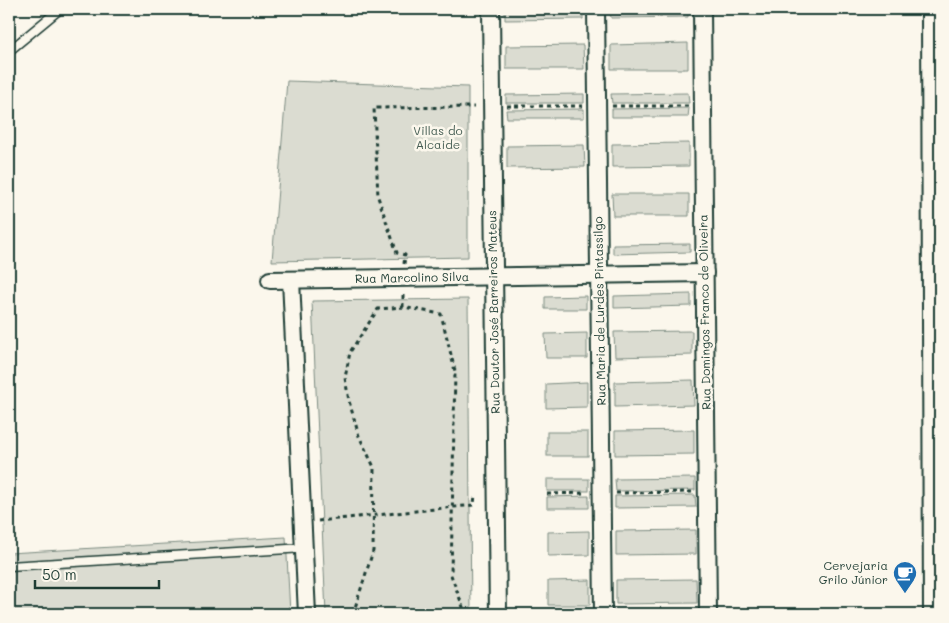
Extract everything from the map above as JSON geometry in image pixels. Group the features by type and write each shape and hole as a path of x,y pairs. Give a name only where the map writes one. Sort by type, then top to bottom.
{"street":[{"name":"Rua Doutor José Barreiros Mateus","path":"491,9 498,614"},
{"name":"Rua Maria de Lurdes Pintassilgo","path":"596,9 603,614"},
{"name":"Rua Domingos Franco de Oliveira","path":"702,9 708,614"},
{"path":"930,9 936,275 932,614"},
{"name":"Rua Marcolino Silva","path":"270,280 705,273"},
{"path":"291,280 307,614"}],"lane":[{"path":"9,51 60,9"},
{"path":"9,566 304,548"}],"path":[{"path":"506,106 584,106"},
{"path":"612,106 688,106"},
{"path":"405,255 397,253 378,197 374,108 474,107"},
{"path":"352,614 373,551 374,468 359,436 349,401 345,378 350,352 378,309 403,307 441,314 455,370 451,575 463,607 462,614"},
{"path":"616,493 695,492"},
{"path":"547,494 589,493"},
{"path":"303,520 326,521 474,505 475,494"}],"green space":[{"path":"505,9 583,9 583,19 505,20"},
{"path":"610,9 688,9 688,17 611,18"},
{"path":"688,43 688,69 611,69 611,45"},
{"path":"583,45 584,69 506,69 506,46"},
{"name":"Villas do Alcaide","path":"287,81 468,87 468,257 272,261"},
{"path":"688,93 689,103 612,103 611,94"},
{"path":"584,94 584,103 506,103 506,95"},
{"path":"689,108 688,117 612,117 612,109"},
{"path":"584,109 584,118 507,118 506,110"},
{"path":"689,143 689,166 612,167 612,144"},
{"path":"584,145 585,167 507,168 507,146"},
{"path":"612,194 689,194 689,216 613,216"},
{"path":"690,244 690,252 613,254 613,245"},
{"path":"691,294 691,306 614,308 614,296"},
{"path":"586,296 586,309 545,309 545,297"},
{"path":"468,299 471,614 326,614 312,301"},
{"path":"692,331 692,355 615,357 614,332"},
{"path":"587,333 587,358 546,358 545,334"},
{"path":"693,380 694,405 615,407 615,382"},
{"path":"587,382 587,407 546,408 546,384"},
{"path":"694,430 694,454 615,455 615,431"},
{"path":"547,432 588,432 588,456 547,456"},
{"path":"695,478 695,490 616,491 615,479"},
{"path":"547,479 589,479 589,491 547,491"},
{"path":"695,495 696,507 615,508 615,496"},
{"path":"589,496 589,508 547,508 547,497"},
{"path":"696,530 696,554 616,555 616,531"},
{"path":"589,531 589,555 548,556 548,532"},
{"path":"286,537 290,614 9,614 9,553"},
{"path":"696,579 697,603 616,604 616,580"},
{"path":"590,580 590,605 548,605 548,581"}],"place":[{"name":"Cervejaria Grilo Júnior","path":"905,594"}]}
